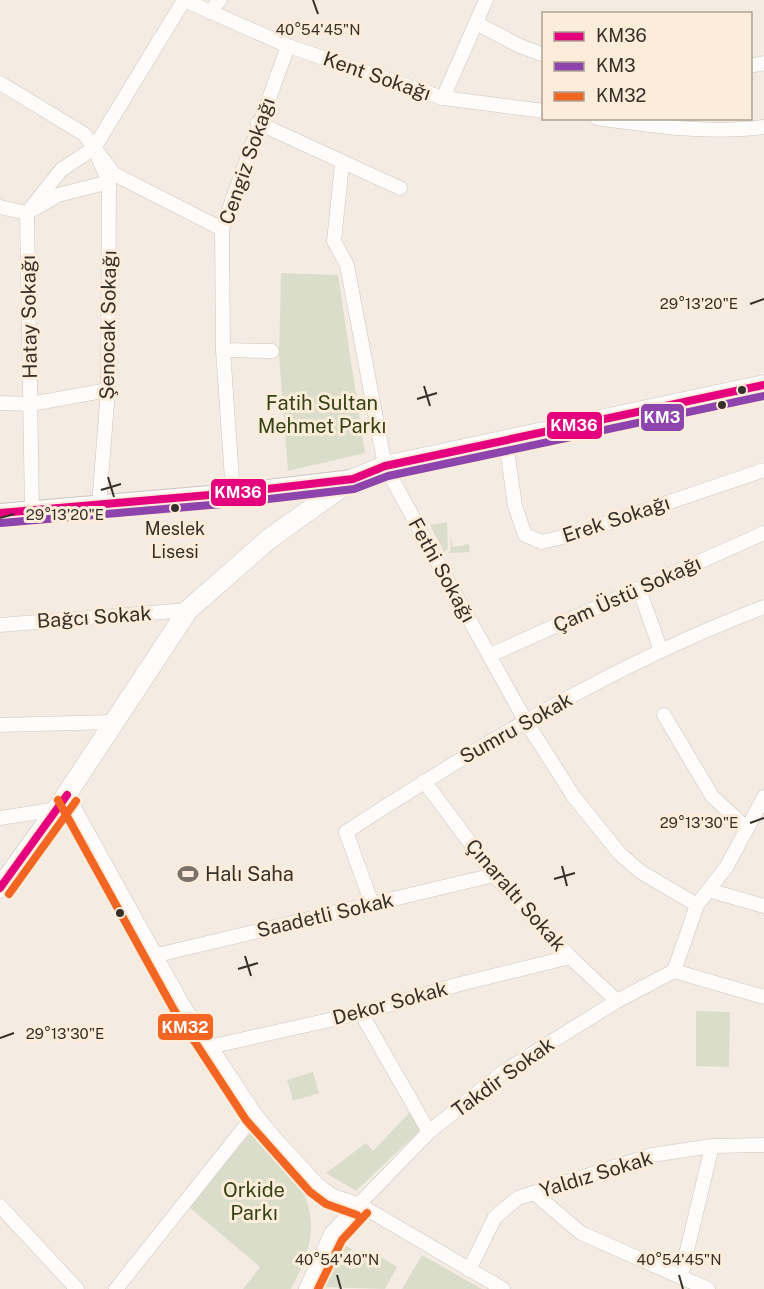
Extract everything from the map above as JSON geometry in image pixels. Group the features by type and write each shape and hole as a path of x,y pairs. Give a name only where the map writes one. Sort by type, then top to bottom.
{"main road":[{"path":"0,888 62,802 188,610 269,538 353,479 385,466 506,442 764,385"}],"street":[{"name":"Kent Sokağı","path":"184,0 288,46 443,98 542,111"},
{"path":"27,213 61,170 94,148 184,0"},
{"path":"209,12 220,0"},
{"path":"443,98 486,0"},
{"path":"476,23 542,55"},
{"name":"Cengiz Sokağı","path":"233,493 223,350 222,229 258,123 288,46"},
{"path":"0,83 84,134 114,174 222,229"},
{"path":"611,120 666,128 729,131 764,127"},
{"path":"258,123 342,164 400,188"},
{"name":"Şenocak Sokağı","path":"94,148 109,182 108,390 99,505"},
{"name":"Fethi Sokağı","path":"342,164 334,241 347,265 385,466 525,720 574,797 620,854 641,872 697,905"},
{"path":"0,207 27,213 58,195 109,182"},
{"name":"Hatay Sokağı","path":"27,213 32,510"},
{"path":"223,350 272,351"},
{"path":"0,403 31,404 108,390"},
{"name":"Erek Sokağı","path":"506,442 515,506 525,536 542,542 576,534 764,470"},
{"path":"0,513 233,493 353,479"},
{"name":"Çam Üstü Sokağı","path":"490,655 764,532"},
{"path":"639,589 661,651"},
{"name":"Sumru Sokak","path":"372,904 346,832 424,781 525,720 711,627 764,607"},
{"name":"Bağcı Sokak","path":"0,625 188,610"},
{"path":"664,715 712,796 747,830"},
{"path":"0,725 113,722"},
{"name":"Çınaraltı Sokak","path":"424,781 494,875 570,957 617,1001"},
{"path":"763,801 727,866 697,905 674,971 764,997"},
{"path":"0,818 62,802 157,955 209,1047 255,1114 317,1184 331,1195 360,1205 503,1289"},
{"name":"Saadetli Sokak","path":"157,955 494,875"},
{"path":"708,890 764,906"},
{"name":"Dekor Sokak","path":"209,1047 361,1013 460,984 570,957"},
{"name":"Takdir Sokak","path":"306,1289 332,1232 344,1217 360,1205 429,1132 503,1072 617,1001 674,971"},
{"path":"361,1013 429,1132"},
{"path":"116,1289 255,1114"},
{"name":"Yaldız Sokak","path":"469,1270 495,1217 518,1198 652,1155 712,1146 764,1145"},
{"path":"681,1276 712,1146"},
{"path":"534,1193 581,1233 708,1289"},
{"path":"0,1206 77,1289"}],"green space":[{"name":"Fatih Sultan Mehmet Parkı","path":"281,273 338,275 365,453 288,471 279,355"},
{"path":"447,522 448,549 444,552 430,525"},
{"path":"450,534 453,547 469,544 470,552 448,553 451,550"},
{"path":"696,1011 730,1012 729,1067 696,1066"},
{"path":"313,1072 319,1093 293,1101 287,1080"},
{"path":"410,1112 420,1130 356,1191 326,1173 366,1143 373,1151"},
{"name":"Orkide Parkı","path":"255,1127 287,1167 307,1202 311,1221 310,1241 291,1289 243,1289 260,1267 189,1207"},
{"path":"344,1245 352,1249 343,1264 351,1269 359,1266 369,1250 397,1267 385,1289 321,1287"},
{"path":"422,1255 482,1289 402,1289"}],"transit line":[{"name":"KM36","path":"0,513 233,493 353,479 385,466 764,385"},
{"name":"KM3","path":"1,523 234,503 354,489 388,476 764,396"},
{"name":"KM36","path":"0,888 67,795"},
{"name":"KM32","path":"58,800 174,1010 246,1120 310,1192 326,1204 357,1215"},
{"name":"KM32","path":"9,894 76,801"},
{"name":"KM32","path":"318,1289 342,1240 367,1213"}],"place":[{"name":"Meslek Lisesi","path":"175,508"},
{"name":"Halı Saha","path":"188,874"}]}
